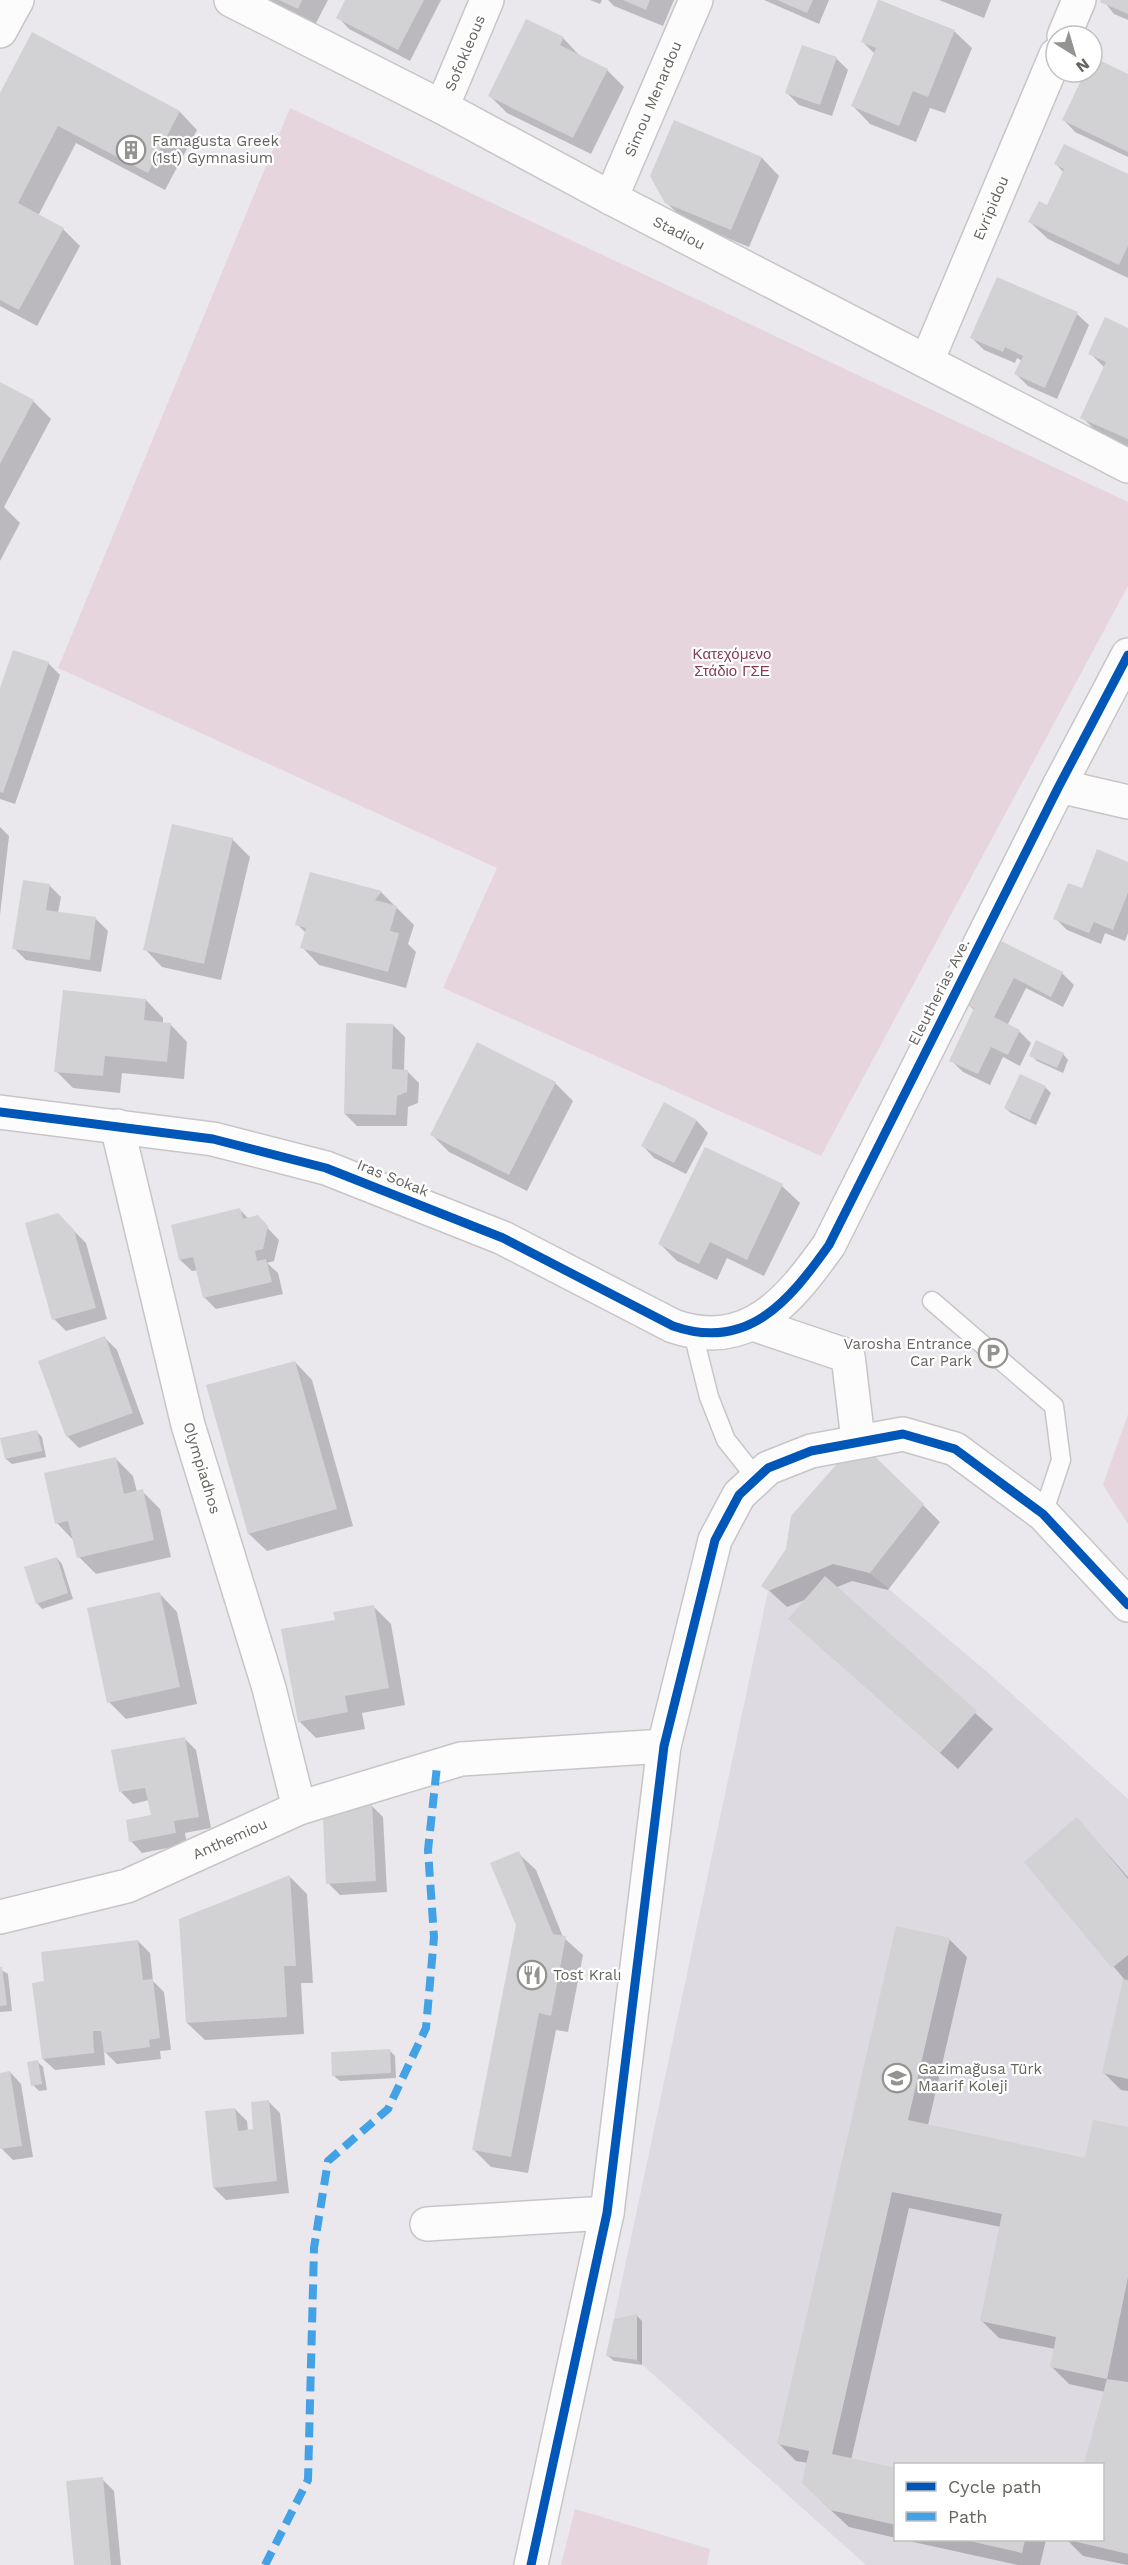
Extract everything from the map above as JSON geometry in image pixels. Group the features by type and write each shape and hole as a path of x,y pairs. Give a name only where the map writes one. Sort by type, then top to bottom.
{"street":[{"path":"0,31 17,0"},
{"name":"Stadiou","path":"231,0 442,107 611,198 1128,466"},
{"name":"Sofokleous","path":"442,107 487,0"},
{"name":"Simou Menardou","path":"611,198 696,0"},
{"path":"1069,24 1079,0"},
{"name":"Evripidou","path":"927,361 1044,83"},
{"name":"Eleutherias Ave.","path":"753,1324 780,1306 802,1283 829,1245 1059,786 1128,655"},
{"path":"1059,786 1128,802"},
{"name":"Iras Sokak","path":"0,1112 213,1139 326,1168 502,1238 673,1326 693,1332 726,1332 753,1324"},
{"name":"Olympiadhos","path":"117,1126 188,1425 269,1688 299,1808"},
{"path":"753,1324 848,1356 858,1440"},
{"path":"531,2565 607,2213 664,1746 715,1540 739,1495 768,1468 811,1451 858,1440 903,1434 955,1449 1043,1514 1128,1605"},
{"name":"Anthemiou","path":"0,1917 126,1886 299,1808 461,1759 664,1746"},
{"path":"427,2224 607,2213"}],"lane":[{"path":"932,1301 1054,1406 1061,1460 1043,1514"},
{"path":"693,1332 709,1397 726,1440 757,1479"}],"shaded area":[{"name":"Gazimağusa Türk Maarif Koleji","path":"833,1564 870,1573 993,1677 1128,1799 1128,2565 866,2565 637,2360 606,2356 768,1591"}],"green space":[{"name":"Κατεχόμενο Στάδιο ΓΣΕ","path":"290,108 1128,502 1128,586 821,1156 443,988 497,868 58,668"},
{"path":"1128,1414 1128,1524 1103,1485"},
{"path":"575,2509 710,2549 707,2565 561,2565"}],"building":[{"path":"279,0 302,0 298,9"},
{"path":"345,0 424,0 398,50 336,18"},
{"path":"623,0 650,0 646,10"},
{"path":"777,0 813,0 807,13"},
{"path":"878,0 955,30 928,97 913,91 899,126 851,106 876,48 861,42"},
{"path":"1101,0 1128,0 1128,14 1100,2"},
{"path":"526,19 564,37 560,45 608,69 573,138 488,96"},
{"name":"Famagusta Greek (1st) Gymnasium","path":"32,32 180,111 148,173 58,126 18,203 64,228 19,310 0,300 0,93"},
{"path":"802,45 837,57 820,105 785,93"},
{"path":"1104,62 1128,74 1128,152 1062,120 1079,84 1104,84"},
{"path":"674,120 762,157 731,230 665,203 650,176"},
{"path":"1064,144 1128,174 1128,246 1119,265 1028,222 1039,201 1047,205 1064,169 1054,164"},
{"path":"997,277 1078,312 1045,388 1014,374 1023,356 1005,347 1003,352 970,338"},
{"path":"1105,317 1128,328 1128,439 1080,418 1106,362 1088,354"},
{"path":"0,382 34,400 0,464"},
{"path":"13,650 49,662 3,793 0,792 0,688"},
{"path":"172,824 233,838 204,964 143,950"},
{"path":"1097,849 1128,862 1128,893 1113,930 1094,922 1089,933 1053,919 1068,883 1082,888"},
{"path":"310,872 382,891 375,900 397,906 390,931 399,933 388,972 300,948 306,928 295,925"},
{"path":"23,880 50,884 46,910 96,917 90,960 12,949"},
{"path":"997,939 1063,972 1051,997 1014,978 994,1017 1020,1030 1008,1055 991,1047 978,1074 949,1061 974,1008 965,1003"},
{"path":"63,990 146,999 144,1020 171,1023 167,1062 105,1056 103,1076 54,1072"},
{"path":"346,1023 393,1024 392,1069 408,1070 407,1092 397,1096 396,1115 344,1114"},
{"path":"1036,1040 1064,1053 1057,1068 1029,1056"},
{"path":"477,1042 556,1082 509,1175 430,1135"},
{"path":"1020,1074 1046,1086 1030,1120 1004,1108"},
{"path":"664,1102 697,1120 674,1163 641,1146"},
{"path":"705,1147 783,1184 747,1260 710,1242 699,1264 658,1244"},
{"path":"240,1208 243,1219 258,1215 268,1226 263,1249 255,1251 257,1261 266,1259 272,1282 203,1298 193,1257 179,1260 171,1225"},
{"path":"58,1213 74,1230 96,1308 52,1320 25,1223"},
{"path":"105,1336 133,1413 66,1437 38,1361"},
{"path":"295,1361 337,1509 248,1534 206,1385"},
{"path":"37,1430 42,1451 5,1459 0,1438"},
{"path":"858,1440 924,1504 870,1573 833,1564 768,1591 761,1586 786,1549 791,1516"},
{"path":"116,1457 124,1494 143,1489 154,1540 77,1558 68,1521 55,1524 44,1473"},
{"path":"57,1557 68,1593 36,1604 24,1567"},
{"path":"825,1576 977,1711 940,1753 788,1619"},
{"path":"160,1592 180,1687 107,1703 87,1608"},
{"path":"374,1605 389,1688 345,1696 348,1712 298,1722 281,1629 335,1620 333,1612"},
{"path":"185,1737 199,1817 174,1821 176,1833 129,1842 126,1820 151,1815 145,1788 119,1792 111,1750"},
{"path":"372,1803 376,1881 326,1884 323,1819"},
{"path":"1077,1817 1128,1879 1128,1955 1112,1968 1024,1862"},
{"name":"Tost Kralı","path":"519,1851 553,1934 566,1936 551,2016 539,2013 511,2157 472,2150 516,1925 490,1863"},
{"path":"290,1875 296,1966 284,1966 287,2017 186,2023 179,1919"},
{"path":"896,1926 950,1938 908,2120 1085,2158 1093,2120 1128,2127 1128,2277 1107,2379 1050,2367 1056,2337 980,2321 1002,2214 892,2192 832,2454 894,2468 894,2525 830,2510 802,2483 809,2451 777,2444"},
{"path":"138,1940 143,1980 153,1979 160,2038 149,2040 150,2047 104,2053 101,2031 93,2031 94,2053 42,2059 32,1983 44,1981 41,1952"},
{"path":"0,1967 2,1967 7,2005 0,2006"},
{"path":"1123,1979 1128,1980 1128,2079 1102,2073"},
{"path":"390,2049 391,2073 332,2076 331,2052"},
{"path":"38,2060 42,2084 31,2086 27,2062"},
{"path":"10,2071 22,2146 0,2149 0,2073"},
{"path":"269,2100 277,2181 213,2188 205,2111 235,2108 238,2131 253,2129 251,2102"},
{"path":"637,2314 637,2360 606,2356 614,2319"},
{"path":"1107,2379 1128,2382 1128,2554 1073,2541 1104,2541 1104,2463 1084,2463"},
{"path":"103,2477 111,2565 74,2565 66,2481"},
{"path":"969,2541 1025,2541 1022,2553"}],"marked path":[{"path":"265,2565 308,2480 314,2248 328,2161 388,2109 426,2028 434,1937 428,1850 437,1766"}],"cycle path":[{"path":"0,1112 213,1139 326,1168 503,1238 673,1326 700,1332 723,1332 745,1327 782,1302 829,1245 1059,786 1128,655"},
{"path":"531,2565 607,2213 664,1746 715,1540 739,1495 768,1468 811,1451 903,1434 955,1449 1043,1514 1128,1605"}],"place":[{"name":"Famagusta Greek (1st) Gymnasium","path":"131,150"},
{"name":"Varosha Entrance Car Park","path":"993,1353"},
{"name":"Tost Kralı","path":"532,1975"},
{"name":"Gazimağusa Türk Maarif Koleji","path":"897,2078"}]}
